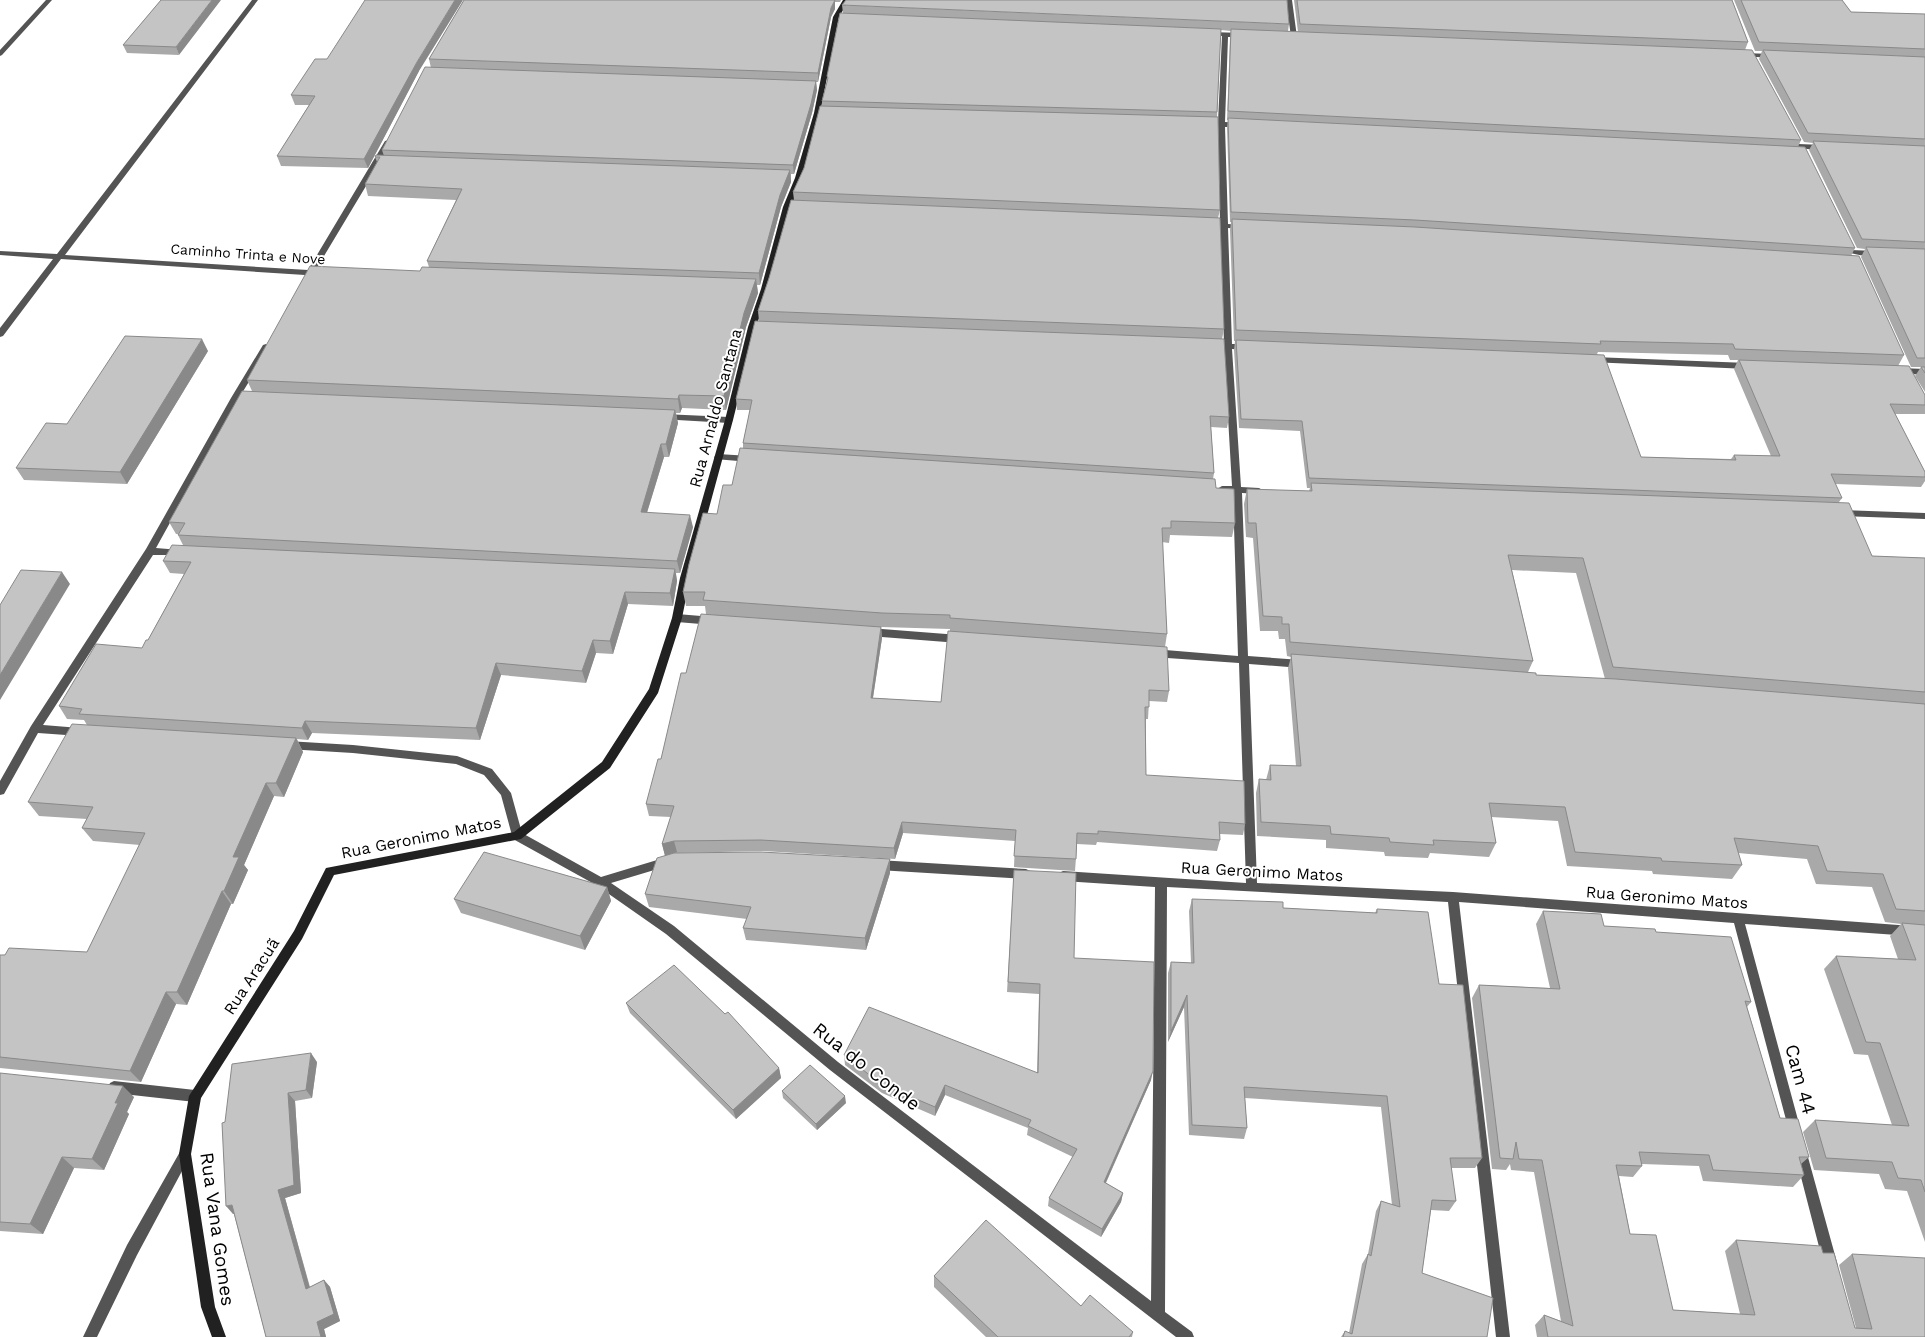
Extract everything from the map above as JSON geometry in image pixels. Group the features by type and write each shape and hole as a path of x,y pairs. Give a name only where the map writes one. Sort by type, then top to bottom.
{"street":[{"path":"0,54 49,0"},
{"path":"0,334 255,0"},
{"path":"1289,0 1294,38"},
{"path":"834,5 845,3"},
{"name":"Rua Arnaldo Santana","path":"564,798 606,765 654,690 677,618 680,578 729,420 752,327 765,289 787,206 800,178 824,86 836,17 845,3"},
{"path":"836,17 846,17"},
{"path":"1205,33 1254,36"},
{"path":"1225,34 1221,124 1228,346 1237,490 1252,888"},
{"path":"1284,37 1304,38"},
{"path":"1747,46 1755,63"},
{"path":"1731,54 1780,56"},
{"path":"814,85 824,86"},
{"path":"817,113 827,113"},
{"path":"1202,124 1251,126"},
{"path":"306,281 378,163 394,130"},
{"path":"1796,138 1802,149"},
{"path":"1794,152 1802,149 1829,147"},
{"path":"378,163 387,164"},
{"path":"790,178 800,178"},
{"path":"787,206 797,207"},
{"path":"1195,225 1254,227"},
{"path":"1849,244 1857,263"},
{"path":"1853,252 1889,254"},
{"name":"Caminho Trinta e Nove","path":"0,253 320,273"},
{"path":"755,289 765,289"},
{"path":"752,327 762,327"},
{"path":"0,791 35,729 150,551 235,398 270,340"},
{"path":"1198,345 1257,347"},
{"path":"1582,359 1760,366"},
{"path":"1888,371 1925,372"},
{"path":"235,398 245,399"},
{"path":"650,417 729,420"},
{"path":"718,457 757,460"},
{"path":"1208,488 1267,492"},
{"path":"1835,513 1925,516"},
{"path":"150,551 190,553"},
{"path":"677,618 727,622"},
{"path":"856,631 966,639"},
{"path":"1145,652 1314,665"},
{"path":"35,729 92,733"},
{"path":"275,744 353,749 457,760 488,772 506,793 518,836"},
{"name":"Rua Geronimo Matos","path":"330,871 518,836 564,798"},
{"name":"Rua do Conde","path":"518,836 600,882 670,930 834,1066 1187,1337"},
{"path":"600,882 677,859"},
{"name":"Rua Geronimo Matos","path":"863,864 1252,888 1453,896 1925,932"},
{"name":"Rua Aracuã","path":"195,1096 298,935 330,871"},
{"path":"1158,1315 1161,882"},
{"path":"1453,896 1504,1337"},
{"name":"Cam 44","path":"1738,918 1835,1280"},
{"path":"97,1085 195,1096"},
{"name":"Rua Vana Gomes","path":"195,1096 185,1154 208,1307 219,1337"},
{"path":"90,1337 132,1250 185,1154"}],"building":[{"path":"161,0 212,0 176,47 123,45"},
{"path":"365,0 455,0 417,62 364,159 277,156 315,96 291,95 315,59 327,59"},
{"path":"464,0 835,0 831,8 818,73 429,59"},
{"path":"846,0 1287,0 1289,24 842,5"},
{"path":"1297,0 1732,0 1748,42 1300,24"},
{"path":"1741,0 1842,0 1851,12 1925,14 1925,49 1759,42"},
{"path":"840,13 1221,29 1217,112 822,101"},
{"path":"1231,29 1752,50 1801,140 1228,111"},
{"path":"1763,50 1925,57 1925,139 1808,133"},
{"path":"425,67 816,81 793,165 382,150"},
{"path":"820,106 1218,117 1220,210 793,192 804,168"},
{"path":"1228,118 1805,147 1855,248 1415,220 1231,212"},
{"path":"1813,141 1925,146 1925,242 1862,239"},
{"path":"376,155 790,170 780,195 759,273 427,261 462,189 365,184 380,157 375,157"},
{"path":"791,200 1220,218 1224,329 758,311"},
{"path":"1232,219 1415,227 1859,256 1904,355 1735,349 1733,344 1600,341 1601,344 1236,330"},
{"path":"1866,247 1925,249 1925,358 1917,358"},
{"path":"310,266 420,271 422,267 756,279 744,313 724,396 679,395 678,399 247,380"},
{"path":"755,321 1224,339 1229,417 1210,416 1214,473 743,443 752,400 736,399"},
{"path":"125,336 202,339 120,472 16,468 46,423 67,424"},
{"path":"1236,340 1604,355 1641,457 1736,460 1734,455 1780,456 1739,360 1909,366 1925,395 1925,405 1890,404 1925,472 1925,477 1831,474 1842,498 1309,478 1302,421 1241,419"},
{"path":"242,391 675,410 666,444 661,444 641,512 690,515 677,561 178,535 185,523 169,522"},
{"path":"740,448 1215,479 1216,488 1234,489 1235,523 1171,521 1171,528 1162,528 1167,634 950,618 950,615 882,613 703,600 705,592 683,592 689,564 703,513 717,514 723,485 732,485"},
{"path":"1311,483 1849,503 1872,556 1925,558 1925,692 1613,667 1583,558 1508,555 1533,661 1290,642 1289,624 1282,624 1282,617 1263,616 1256,523 1248,523 1247,489 1312,491"},
{"path":"172,545 675,569 670,593 625,592 610,641 593,640 582,671 496,663 476,728 305,721 302,728 79,714 82,709 59,706 96,644 142,648 146,640 148,640 191,562 163,561"},
{"path":"21,570 62,572 0,675 0,605"},
{"path":"701,614 881,627 871,698 941,702 948,631 1167,647 1169,691 1149,690 1149,707 1145,707 1146,775 1244,781 1245,824 1219,822 1220,840 1098,831 1098,834 1077,833 1076,859 1014,856 1016,830 902,822 894,848 761,840 674,841 662,844 674,806 646,804 658,759 661,759 681,673 686,673"},
{"path":"1291,654 1536,673 1536,675 1616,679 1925,704 1925,911 1896,909 1883,874 1827,871 1818,846 1734,838 1742,865 1662,861 1661,858 1575,852 1565,807 1489,803 1496,843 1433,840 1434,845 1390,842 1389,838 1331,834 1330,826 1261,822 1259,779 1271,780 1270,765 1301,766"},
{"path":"72,724 296,738 276,783 266,783 233,857 239,857 177,992 166,992 130,1071 0,1057 0,955 5,955 9,948 87,952 145,833 82,828 93,807 28,802"},
{"path":"484,852 607,887 580,936 454,899"},
{"path":"761,852 890,859 865,938 743,928 751,907 645,894 657,858 674,853"},
{"path":"1014,870 1076,873 1074,958 1154,962 1153,1071 1104,1182 1123,1193 1102,1229 1049,1198 1077,1149 1028,1126 1031,1120 945,1085 935,1107 881,1084 844,1055 869,1007 1038,1073 1040,984 1008,982"},
{"path":"1192,899 1283,902 1283,908 1377,913 1377,909 1428,912 1439,984 1463,985 1482,1158 1450,1158 1456,1201 1432,1200 1422,1273 1493,1298 1487,1337 1343,1337 1345,1331 1352,1334 1368,1254 1371,1256 1381,1201 1400,1207 1387,1096 1244,1087 1247,1128 1192,1125 1187,995 1171,1031 1171,962 1194,963"},
{"path":"1543,911 1601,914 1604,926 1731,937 1751,1002 1745,1001 1780,1118 1798,1119 1809,1157 1799,1157 1804,1175 1713,1170 1709,1155 1639,1152 1642,1166 1616,1165 1630,1234 1656,1235 1673,1310 1755,1315 1736,1240 1821,1246 1823,1253 1834,1253 1855,1328 1872,1329 1852,1254 1925,1258 1925,1337 1548,1337 1544,1315 1573,1326 1542,1160 1519,1159 1516,1142 1513,1159 1500,1158 1479,985 1560,989"},
{"path":"1902,923 1925,925 1925,1192 1921,1180 1898,1178 1892,1162 1826,1158 1815,1120 1909,1126 1880,1043 1866,1042 1836,956 1916,960"},
{"path":"674,965 725,1014 728,1012 779,1068 733,1110 626,1003"},
{"path":"311,1053 306,1090 288,1093 294,1185 278,1190 306,1289 324,1280 334,1314 317,1322 321,1337 266,1337 232,1205 226,1206 222,1123 225,1122 232,1064"},
{"path":"810,1065 845,1096 816,1124 782,1091"},
{"path":"0,1073 123,1086 115,1103 118,1103 92,1159 62,1157 30,1224 0,1222"},
{"path":"986,1220 1081,1306 1090,1295 1133,1332 1129,1337 998,1337 934,1276"}]}
